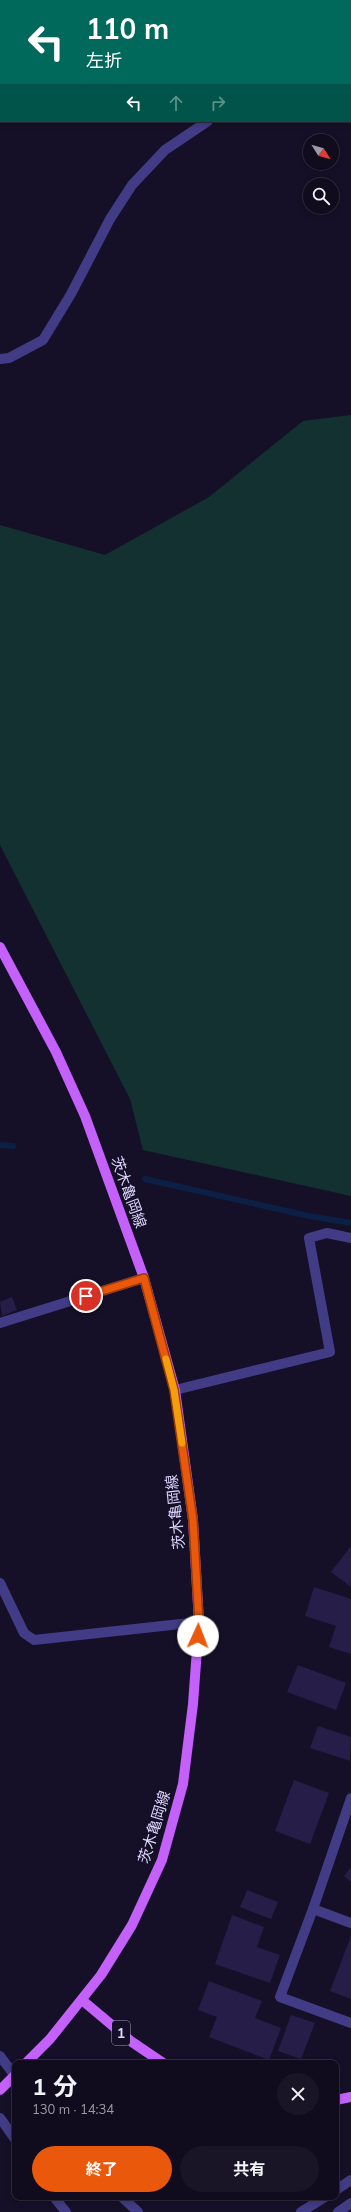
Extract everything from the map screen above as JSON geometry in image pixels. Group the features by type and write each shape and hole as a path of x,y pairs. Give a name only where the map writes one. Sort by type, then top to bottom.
{"main road":[{"name":"茨木亀岡線","path":"0,947 56,1052 85,1116 144,1278 174,1390 193,1520 199,1622 193,1704 183,1784 162,1860 132,1925 101,1975 50,2039 29,2060"},
{"name":"1","path":"82,2000 132,2042 159,2060"},
{"path":"0,2090 12,2078"},
{"path":"339,2099 351,2097"}],"street":[{"path":"0,359 9,358 43,340 71,294 110,219 132,185 165,150 207,122"},
{"path":"174,1390 330,1352 309,1238 327,1233 351,1238"},
{"path":"0,1323 144,1278"},
{"path":"0,1583 24,1633 34,1640 199,1622"},
{"path":"351,1798 314,1909 280,1997 351,2023"},
{"path":"314,1909 351,1923"},
{"path":"0,2056 12,2071"},
{"path":"0,2118 12,2136"},
{"path":"339,2188 351,2180"},
{"path":"56,2200 66,2212"},
{"path":"125,2200 138,2212"},
{"path":"301,2212 320,2200"},
{"path":"338,2212 351,2203"}],"green space":[{"path":"351,415 351,1196 143,1150 130,1099 0,845 0,525 105,555 209,497 303,421"}],"building":[{"path":"12,1297 17,1310 2,1316 0,1302"},
{"path":"351,1546 351,1587 331,1572"},
{"path":"314,1587 351,1599 351,1654 329,1647 336,1626 305,1616"},
{"path":"298,1665 346,1683 336,1710 287,1692"},
{"path":"318,1726 351,1737 350,1761 310,1748"},
{"path":"294,1780 329,1793 310,1844 275,1831"},
{"path":"351,1867 351,1882 344,1876"},
{"path":"247,1890 278,1902 271,1919 240,1907"},
{"path":"232,1915 264,1927 257,1947 280,1955 270,1983 215,1964"},
{"path":"351,1936 351,1999 330,1991"},
{"path":"209,1981 262,2001 255,2018 281,2028 269,2060 209,2037 217,2017 198,2010"},
{"path":"291,2015 315,2023 301,2059 278,2051"}],"waterway":[{"path":"0,1145 13,1146"},
{"path":"145,1179 309,1216 351,1223"}],"slow traffic":[{"path":"166,1359 174,1390 182,1443"}],"route":[{"path":"86,1296 144,1278 174,1390 193,1520 199,1622 198,1636"}]}
